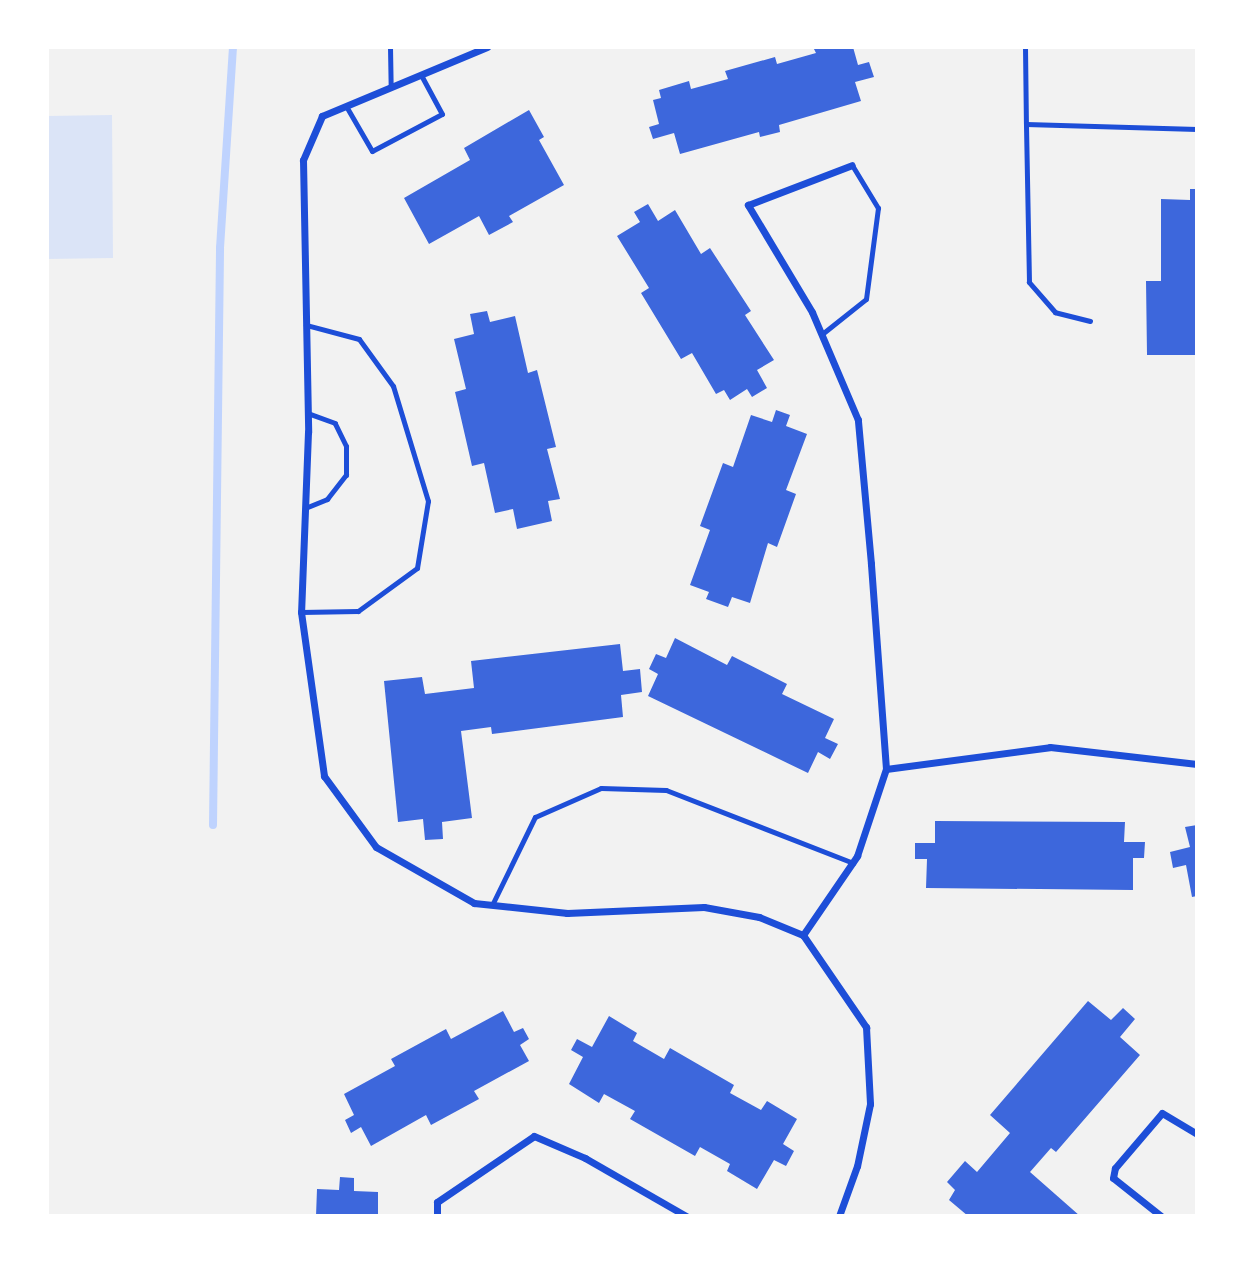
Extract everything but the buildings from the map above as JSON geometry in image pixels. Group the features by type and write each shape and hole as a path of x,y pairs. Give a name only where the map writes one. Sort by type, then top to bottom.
{"street":[{"path":"486,47 322,116 303,160 307,413 301,612 324,776 376,847 474,903 568,913 704,907 759,917 803,935 866,1027 870,1104 858,1166 839,1216"},
{"path":"803,935 853,863 886,769 858,420 822,334 748,205 852,165"},
{"path":"886,769 1050,747 1197,764"},
{"path":"1161,1216 1113,1178 1115,1168 1162,1113 1197,1135"},
{"path":"437,1216 437,1202 534,1136 585,1158 685,1216"}],"lane":[{"path":"390,47 391,86"},
{"path":"1026,47 1029,282 1055,312 1090,321"},
{"path":"346,106 372,151 442,114 421,75"},
{"path":"1026,124 1197,129"},
{"path":"822,334 866,299 878,208 852,165"},
{"path":"301,612 358,611 417,568 428,501 393,386 359,339 306,325"},
{"path":"305,508 327,499 346,475 346,446 335,423 307,413"},
{"path":"492,905 535,817 601,788 666,790 853,863"}],"shaded area":[{"path":"112,115 113,258 47,259 47,116"}],"waterway":[{"path":"213,825 220,248 233,47"}]}
